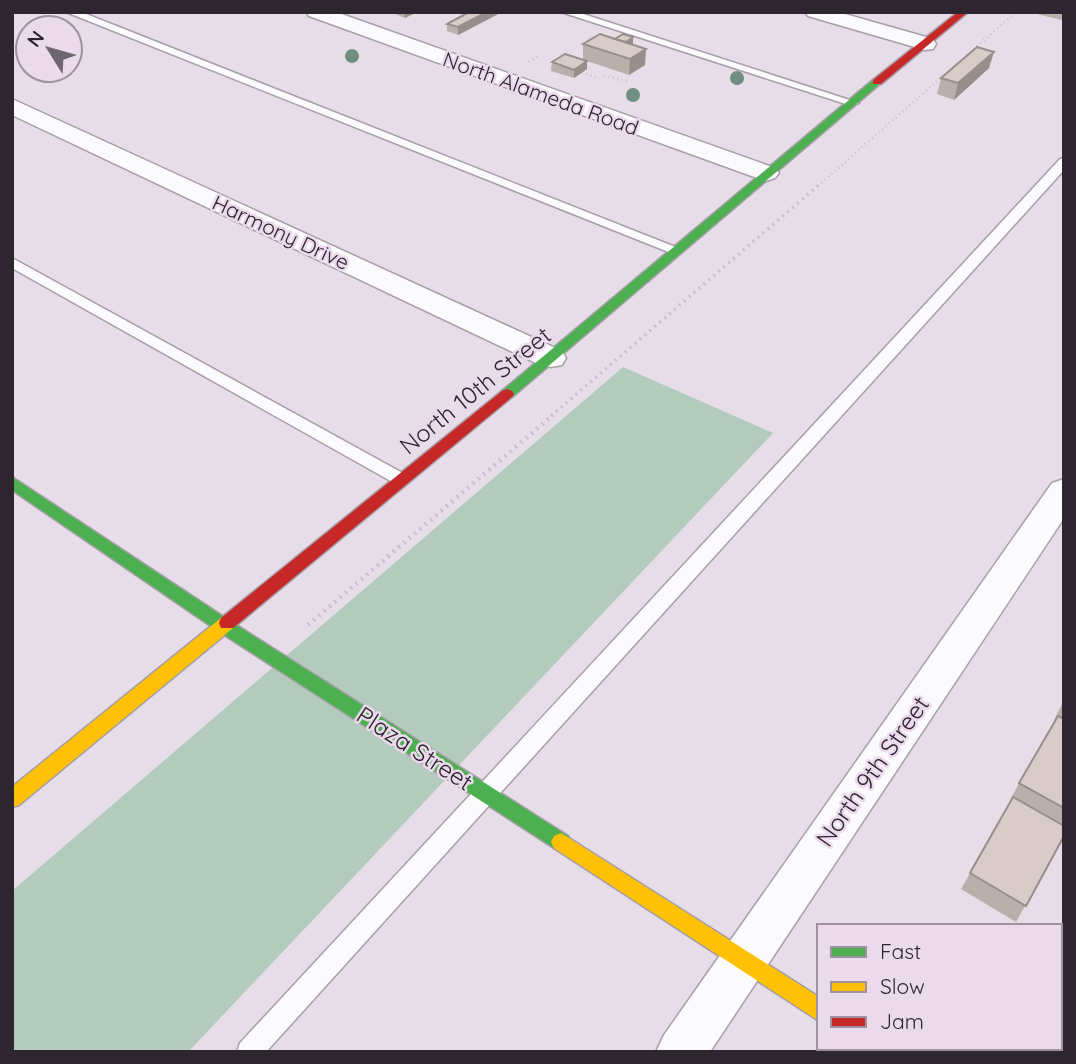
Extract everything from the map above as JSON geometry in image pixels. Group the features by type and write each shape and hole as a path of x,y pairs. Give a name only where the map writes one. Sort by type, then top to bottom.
{"street":[{"name":"North Alameda Road","path":"317,12 766,173"},
{"path":"815,12 925,44"},
{"name":"North 10th Street","path":"12,799 551,358 766,173 964,12"},
{"name":"Harmony Drive","path":"12,106 551,358"},
{"name":"Plaza Street","path":"12,482 224,626 743,958 817,1009"},
{"name":"North 9th Street","path":"681,1052 1064,491"}],"lane":[{"path":"71,12 676,250"},
{"path":"566,12 853,103"},
{"path":"249,1052 1064,162"},
{"path":"12,262 402,480"}],"path":[{"path":"308,625 724,268 1016,12"},
{"path":"582,72 599,79"},
{"path":"589,85 606,75 628,81"}],"green space":[{"path":"623,367 773,433 188,1052 12,1052 12,891"}],"building":[{"path":"469,12 487,12 458,27 447,24"},
{"path":"600,34 646,49 630,59 583,44"},
{"path":"623,34 633,37 626,42 615,39"},
{"path":"977,47 994,52 958,83 941,78"},
{"path":"565,54 587,61 574,70 552,62"},
{"path":"1058,716 1064,719 1064,808 1019,783"},
{"path":"1013,797 1064,826 1064,836 1026,906 970,873"}],"traffic: fast":[{"path":"507,394 877,82"},
{"path":"12,482 224,626 561,842"}],"traffic: slow":[{"path":"12,799 227,623"},
{"path":"561,842 817,1009"}],"traffic: jam":[{"path":"877,82 964,12"},
{"path":"227,623 507,394"}]}
